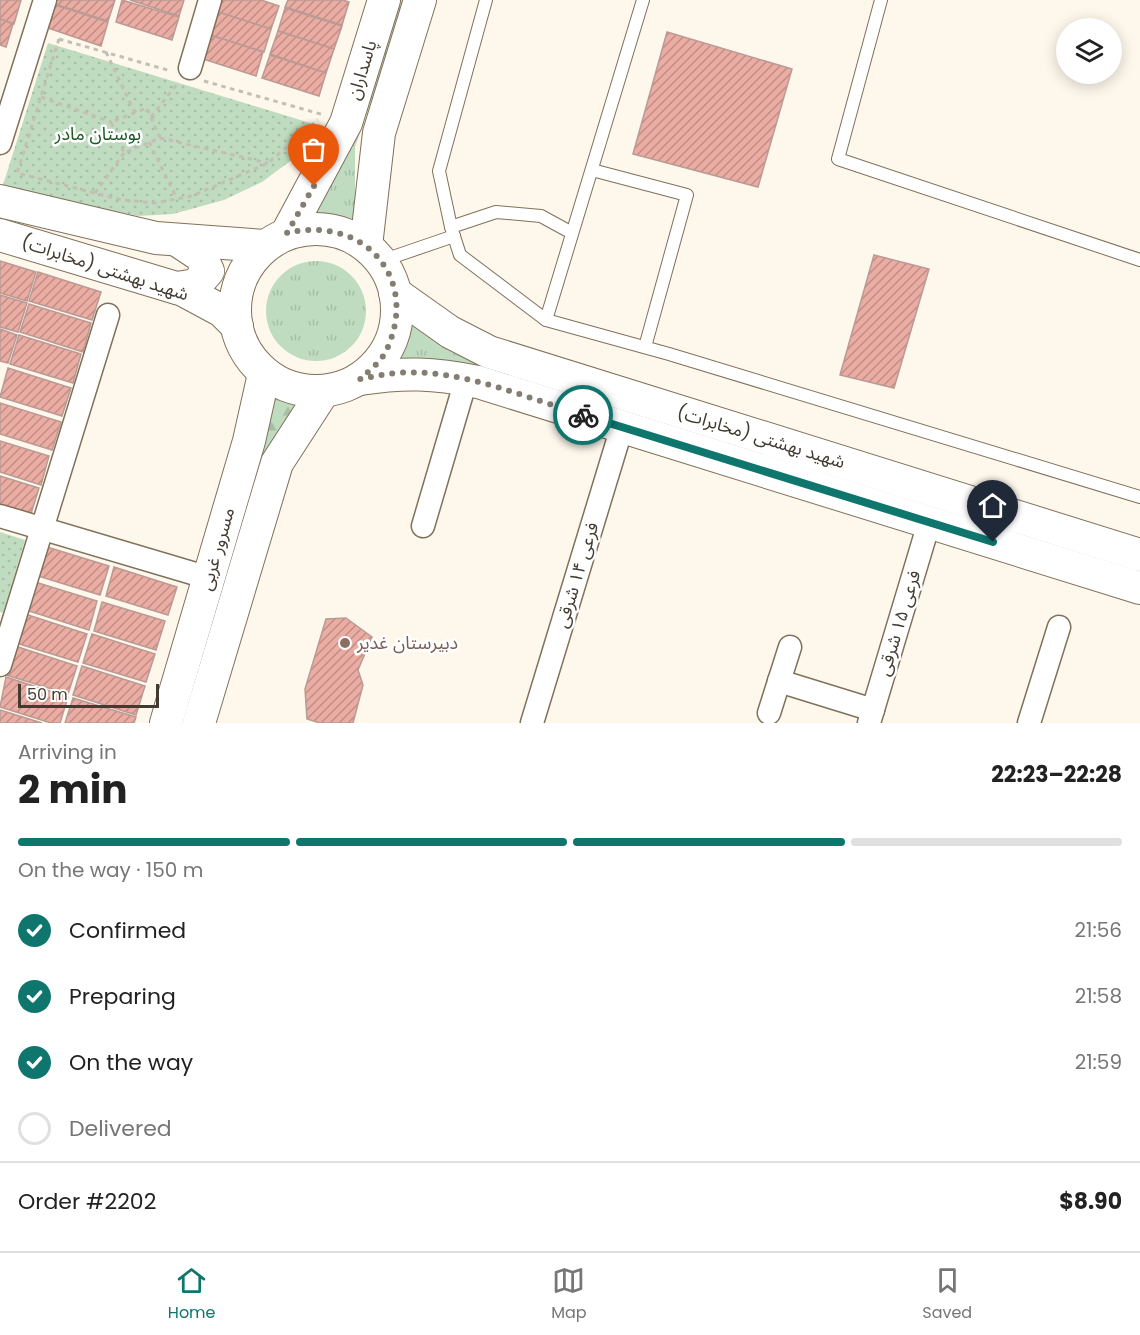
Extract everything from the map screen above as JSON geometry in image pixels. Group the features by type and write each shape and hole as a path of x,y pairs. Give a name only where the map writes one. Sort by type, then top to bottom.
{"main road":[{"name":"پاسداران","path":"276,240 346,123 384,0"},
{"name":"پاسداران","path":"374,253 379,132 420,0"},
{"name":"شهید بهشتی (مخابرات)","path":"0,201 180,242 276,240"},
{"path":"308,228 327,229 374,253 395,293 397,317 387,350 376,365 360,379 323,392 290,388 264,374 246,353 237,326 234,301 240,279 247,266 276,240 308,228"},
{"name":"شهید بهشتی (مخابرات)","path":"0,235 177,288 222,311 237,326"},
{"path":"177,288 196,285 208,271 201,256 180,242"},
{"name":"شهید بهشتی (مخابرات)","path":"395,293 450,332 489,352 1140,555"},
{"name":"شهید بهشتی (مخابرات)","path":"360,379 398,373 437,375 466,380 1140,588"},
{"name":"مسرور غربی","path":"166,723 249,441 264,374"},
{"name":"مسرور غربی","path":"199,723 277,462 323,392"},
{"path":"1078,569 1085,538"}],"street":[{"path":"0,143 45,0"},
{"path":"190,68 210,0"},
{"path":"0,666 6,626 43,528 108,315"},
{"path":"423,526 466,380"},
{"name":"فرعی ۱۴ شرقی","path":"532,723 622,427"},
{"path":"0,516 209,578"},
{"name":"فرعی ۱۵ شرقی","path":"871,717 929,522"},
{"path":"1029,723 1059,627"},
{"path":"769,713 790,647"},
{"path":"779,681 871,717"}],"lane":[{"path":"486,0 439,171 460,255 546,320 645,347 1140,497"},
{"path":"546,320 643,0"},
{"path":"881,0 838,159 1140,260"},
{"path":"592,170 687,195 645,347"},
{"path":"374,253 453,232 496,212 541,216 572,233"}],"path":[{"path":"59,39 16,172 122,200 155,203 177,199 192,196 268,163 324,115"},
{"path":"106,52 135,113"},
{"path":"151,117 190,68"},
{"path":"17,90 111,122 147,108 160,138"},
{"path":"111,122 124,153"},
{"path":"70,218 95,193 124,153 160,138 268,163"},
{"path":"149,142 177,199"}],"green space":[{"path":"390,0 407,0 355,147 355,213 358,234 336,222 305,217"},
{"name":"بوستان مادر","path":"48,43 320,126 297,156 262,182 224,200 173,214 138,216 2,188"},
{"path":"316,261 335,264 352,275 363,292 366,311 363,330 352,347 335,358 316,361 297,358 280,347 269,330 266,311 269,292 280,275 297,264"},
{"path":"405,319 451,352 496,370 557,387 555,398 391,364 401,344"},
{"path":"269,387 286,399 301,403 190,723 174,723"},
{"path":"0,532 25,540 3,613 0,612"}],"building":[{"path":"0,0 21,0 14,24 0,19"},
{"path":"53,0 115,0 108,21 52,3"},
{"path":"122,0 179,17 172,40 116,22"},
{"path":"130,0 184,0 179,16"},
{"path":"218,0 261,0 279,6 271,29 215,11"},
{"path":"288,0 343,0 349,2 342,25 285,7"},
{"path":"52,4 108,22 101,46 45,27"},
{"path":"285,8 342,26 334,49 278,31"},
{"path":"215,11 271,29 264,52 207,34"},
{"path":"0,19 13,24 6,47 0,45"},
{"path":"278,31 334,49 326,73 270,54"},
{"path":"667,32 792,69 758,187 633,154"},
{"path":"207,34 263,52 256,76 200,58"},
{"path":"270,55 326,73 319,96 262,78"},
{"path":"874,255 929,269 894,388 840,375"},
{"path":"0,261 36,272 27,301 0,293"},
{"path":"38,272 101,292 92,320 29,301"},
{"path":"0,295 27,303 18,332 0,327"},
{"path":"29,304 91,323 83,352 20,332"},
{"path":"0,329 17,335 8,363 0,361"},
{"path":"19,335 81,354 73,383 10,364"},
{"path":"8,368 71,388 62,416 0,397"},
{"path":"0,403 61,422 52,450 0,434"},
{"path":"0,441 49,456 41,485 0,472"},
{"path":"0,476 39,488 30,517 0,508"},
{"path":"47,547 109,566 100,595 38,576"},
{"path":"114,567 177,587 168,615 106,596"},
{"path":"35,582 97,601 89,630 26,610"},
{"path":"102,602 165,621 156,650 94,631"},
{"path":"25,614 87,634 78,662 16,643"},
{"name":"دبیرستان غدیر","path":"346,618 372,637 358,670 363,685 353,723 320,723 307,719 305,689 326,619"},
{"path":"92,634 155,654 146,682 83,663"},
{"path":"15,646 77,666 68,694 6,675"},
{"path":"82,666 145,686 136,715 73,695"},
{"path":"6,677 68,697 60,723 51,723 0,707"},
{"path":"73,698 136,717 134,723 65,723"},
{"path":"0,710 42,723 0,723"}],"way so far":[{"path":"314,186 287,233 308,228 327,229 360,241 381,261 390,277 395,293 397,317 387,350 376,365 360,379 398,373 437,375 478,382 583,415"}],"place":[{"name":"دبیرستان غدیر","path":"345,643"}],"route":[{"path":"583,415 993,542"}]}
